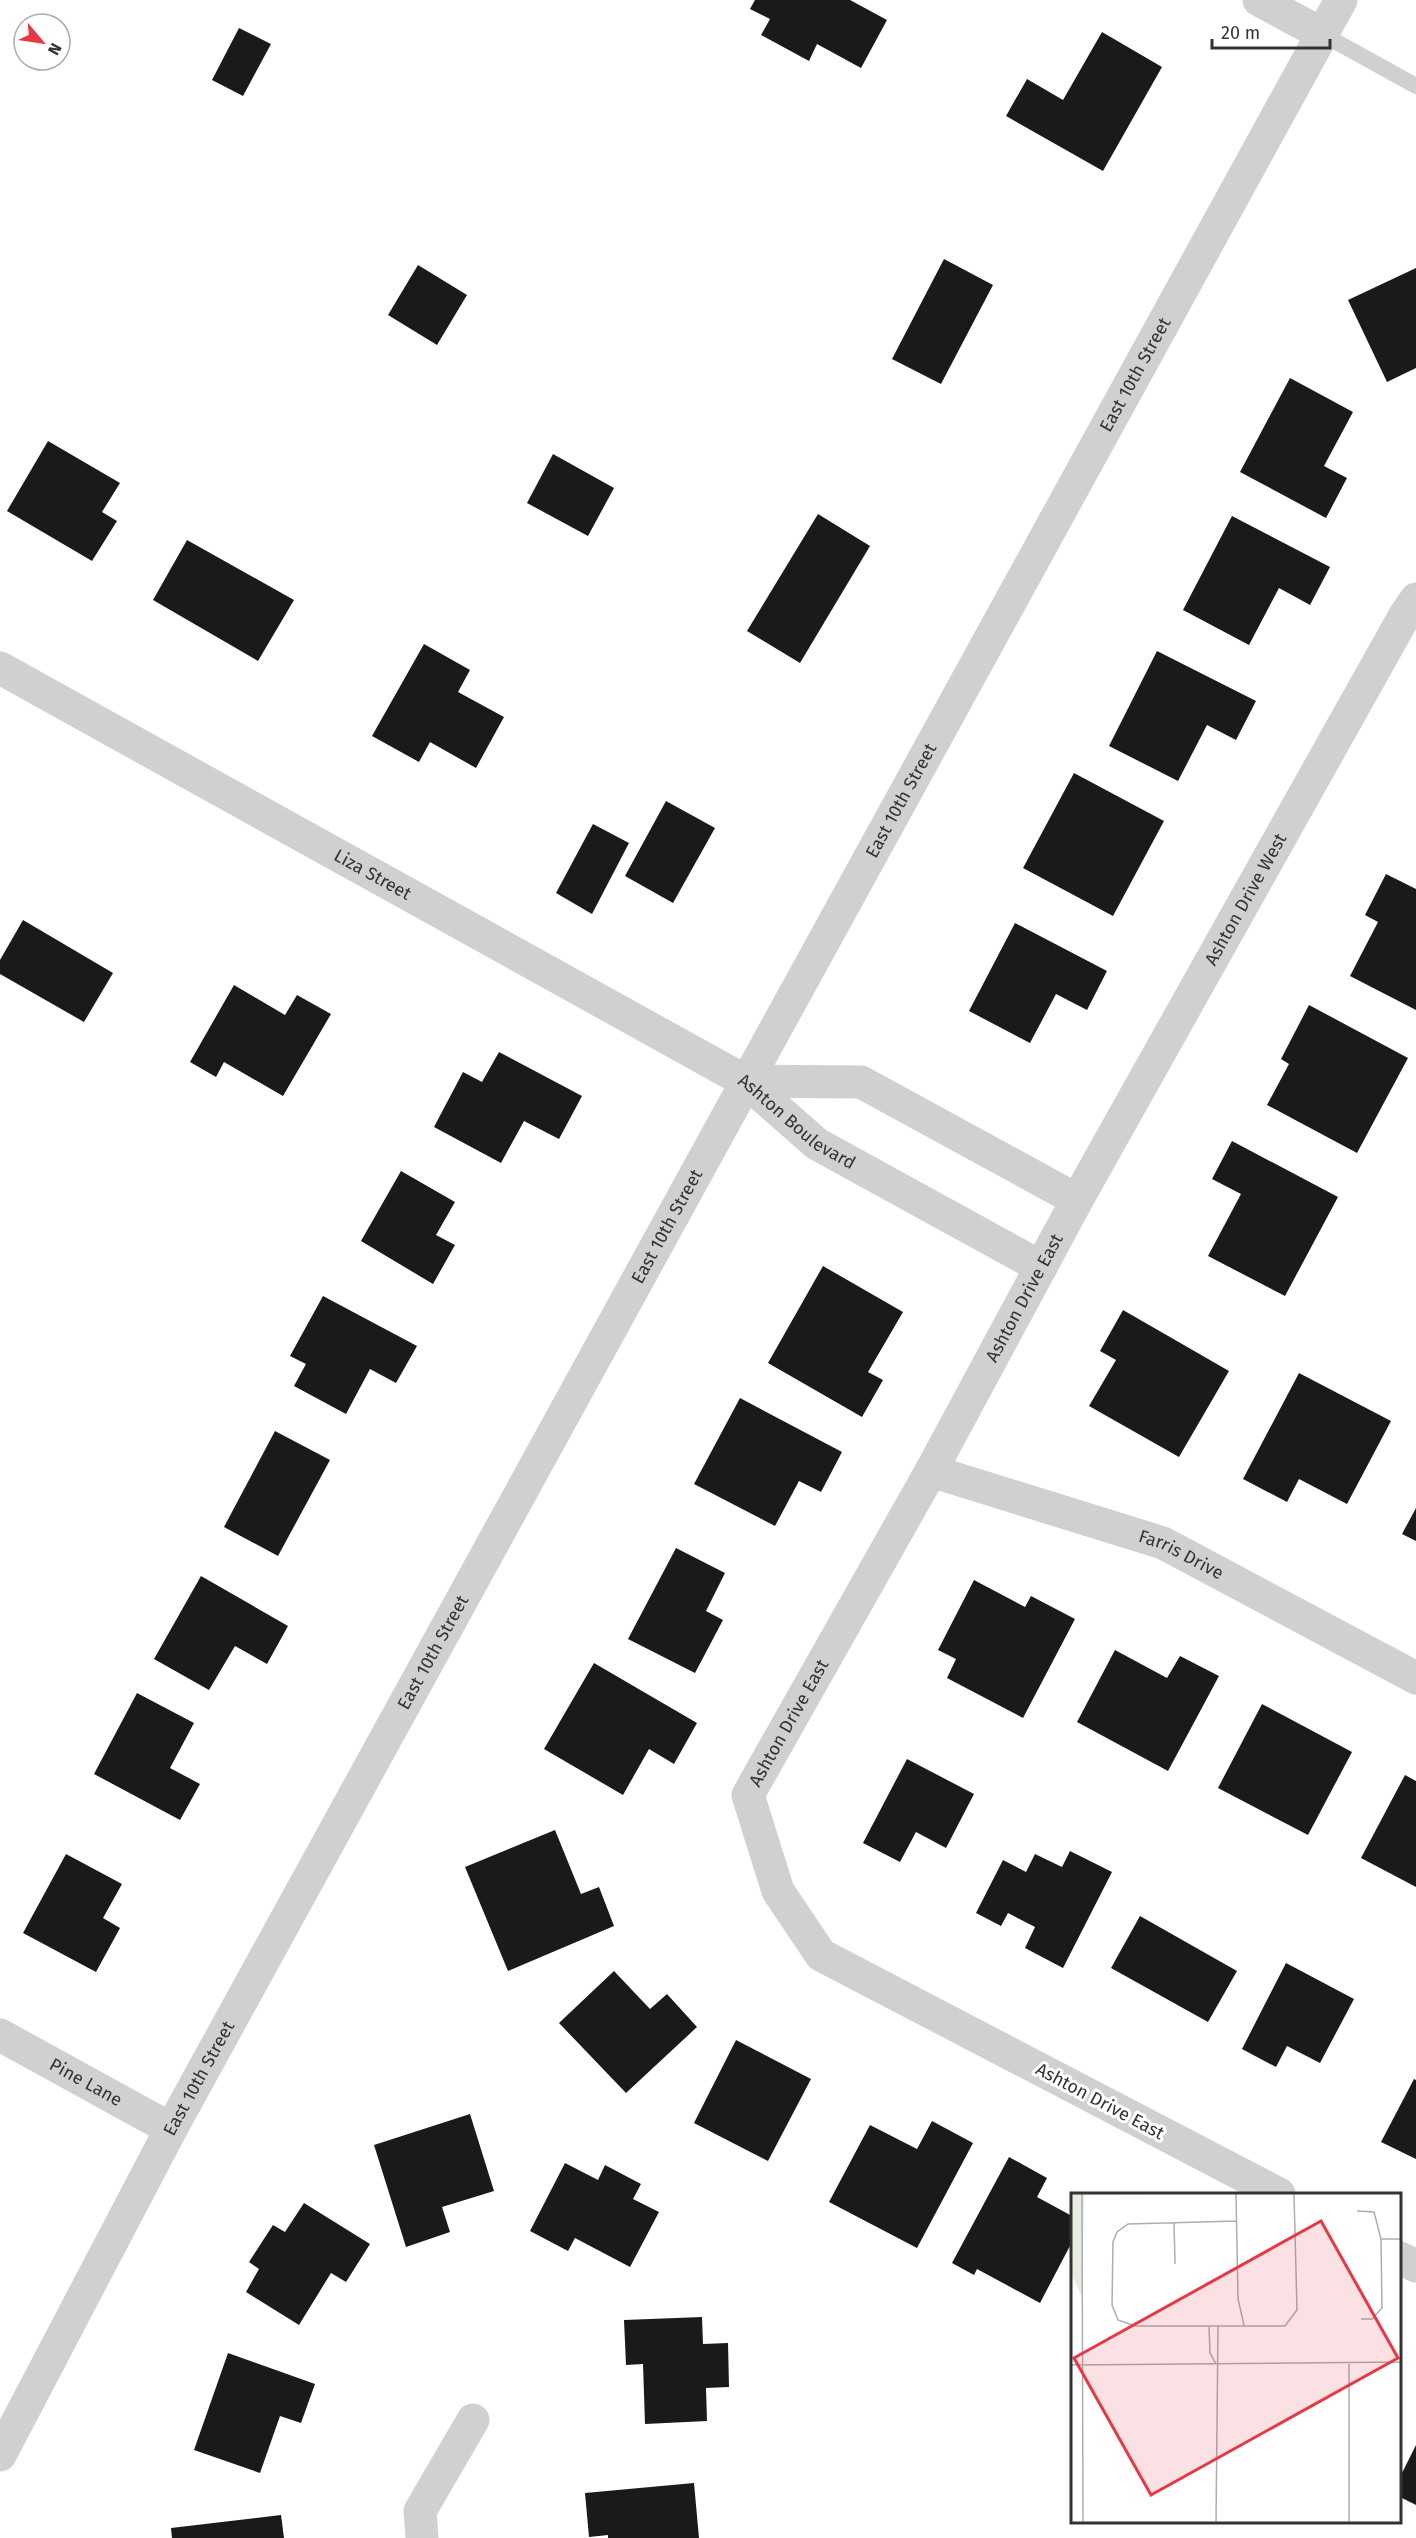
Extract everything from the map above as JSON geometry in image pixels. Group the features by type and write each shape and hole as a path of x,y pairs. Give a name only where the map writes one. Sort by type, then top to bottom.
{"street":[{"path":"1259,0 1322,34"},
{"name":"East 10th Street","path":"0,2455 171,2129 1341,0"},
{"name":"Ashton Drive West","path":"1077,1200 1399,625 1416,599"},
{"name":"Liza Street","path":"0,668 746,1081"},
{"name":"Ashton Boulevard","path":"746,1081 861,1082 1077,1200"},
{"name":"Ashton Boulevard","path":"746,1081 817,1144 1041,1267"},
{"name":"Ashton Drive East","path":"1077,1200 931,1471 748,1795 778,1891 821,1955 1277,2193"},
{"name":"Farris Drive","path":"931,1471 1163,1543 1416,1678"},
{"name":"Pine Lane","path":"0,2035 171,2129"},
{"path":"1401,2258 1416,2266"},
{"path":"422,2538 420,2511 473,2420"}],"lane":[{"path":"1322,34 1416,86"}],"building":[{"path":"755,0 850,0 887,20 861,68 817,44 809,61 761,35 770,19 750,9"},
{"path":"239,28 271,44 243,96 212,80"},
{"path":"1102,32 1162,67 1103,171 1006,116 1027,79 1063,100"},
{"path":"944,259 993,285 941,384 892,359"},
{"path":"418,265 467,295 437,345 388,315"},
{"path":"1416,268 1416,368 1387,382 1348,300"},
{"path":"1290,378 1353,412 1324,466 1347,478 1326,518 1240,472"},
{"path":"48,441 120,483 102,512 117,521 92,561 7,511"},
{"path":"553,454 614,488 588,536 527,503"},
{"path":"818,514 870,546 800,663 747,631"},
{"path":"1232,516 1330,567 1310,605 1279,588 1249,645 1183,610"},
{"path":"187,540 294,600 258,661 153,600"},
{"path":"424,644 470,670 458,692 504,717 476,768 430,742 419,762 372,736"},
{"path":"1157,651 1256,701 1236,740 1207,725 1178,781 1109,746"},
{"path":"1074,773 1164,821 1113,916 1023,868"},
{"path":"666,801 715,828 673,903 625,876"},
{"path":"593,824 629,843 592,914 556,893"},
{"path":"1386,874 1416,889 1416,1010 1350,976 1378,922 1365,915"},
{"path":"23,920 113,973 84,1022 0,974 0,960"},
{"path":"1015,923 1107,971 1087,1010 1056,994 1030,1043 969,1011"},
{"path":"234,985 285,1015 297,995 331,1014 283,1096 224,1062 216,1077 190,1062"},
{"path":"1309,1005 1408,1058 1357,1153 1267,1105 1289,1064 1281,1059"},
{"path":"499,1052 582,1096 559,1139 524,1121 501,1163 434,1127 463,1072 482,1082"},
{"path":"1232,1141 1338,1197 1285,1296 1208,1256 1241,1194 1212,1179"},
{"path":"401,1171 455,1202 436,1235 455,1245 433,1284 361,1241"},
{"path":"823,1266 903,1312 868,1372 883,1380 862,1417 768,1363"},
{"path":"323,1296 417,1346 396,1383 370,1369 346,1414 294,1386 306,1364 290,1356"},
{"path":"1123,1310 1229,1371 1179,1457 1089,1406 1116,1360 1100,1351"},
{"path":"1299,1373 1391,1421 1347,1504 1299,1479 1287,1502 1243,1479"},
{"path":"740,1398 842,1452 821,1492 799,1481 775,1526 694,1484"},
{"path":"275,1431 330,1460 278,1556 224,1527"},
{"path":"1416,1508 1416,1541 1402,1534"},
{"path":"676,1548 725,1573 706,1611 723,1620 695,1673 628,1639"},
{"path":"201,1576 288,1626 267,1664 235,1646 209,1690 154,1659"},
{"path":"974,1580 1025,1607 1031,1596 1075,1619 1023,1718 947,1678 956,1659 938,1650"},
{"path":"1115,1650 1167,1678 1180,1656 1219,1676 1168,1771 1077,1722"},
{"path":"594,1663 697,1723 674,1764 649,1749 623,1795 544,1749"},
{"path":"137,1693 194,1723 170,1768 200,1784 180,1820 94,1774"},
{"path":"1262,1704 1352,1752 1308,1835 1218,1788"},
{"path":"907,1759 974,1794 946,1848 916,1832 900,1862 863,1843"},
{"path":"1405,1775 1416,1781 1416,1887 1361,1858"},
{"path":"555,1830 581,1894 599,1887 614,1926 508,1971 465,1867"},
{"path":"1070,1851 1112,1872 1063,1968 1025,1948 1035,1927 1008,1913 1001,1926 976,1913 1003,1860 1026,1872 1035,1854 1062,1867"},
{"path":"66,1854 122,1884 103,1918 120,1928 96,1972 23,1933"},
{"path":"1140,1916 1237,1971 1208,2022 1111,1968"},
{"path":"1286,1963 1354,1999 1320,2063 1287,2046 1276,2067 1242,2049"},
{"path":"614,1971 650,2009 667,1994 697,2027 626,2093 559,2023"},
{"path":"736,2040 811,2079 768,2161 694,2123"},
{"path":"1414,2079 1416,2080 1416,2159 1381,2142"},
{"path":"470,2114 494,2191 442,2207 450,2232 406,2247 374,2145"},
{"path":"932,2121 973,2143 917,2248 829,2202 870,2125 917,2149"},
{"path":"1009,2157 1047,2178 1037,2197 1071,2215 1071,2244 1040,2303 977,2269 974,2275 952,2263"},
{"path":"565,2163 598,2180 605,2165 641,2184 633,2199 659,2212 630,2267 575,2238 568,2251 530,2231"},
{"path":"304,2203 370,2244 346,2282 331,2273 299,2325 246,2292 259,2269 249,2262 273,2225 285,2232"},
{"path":"702,2317 703,2344 728,2343 729,2387 706,2388 707,2421 645,2424 643,2364 626,2365 624,2320"},
{"path":"228,2353 315,2384 301,2423 280,2416 260,2473 194,2450"},
{"path":"1416,2445 1416,2505 1401,2498 1401,2475"},
{"path":"694,2483 699,2538 608,2538 608,2535 589,2537 585,2493"},
{"path":"281,2515 284,2538 172,2538 171,2528"}]}
